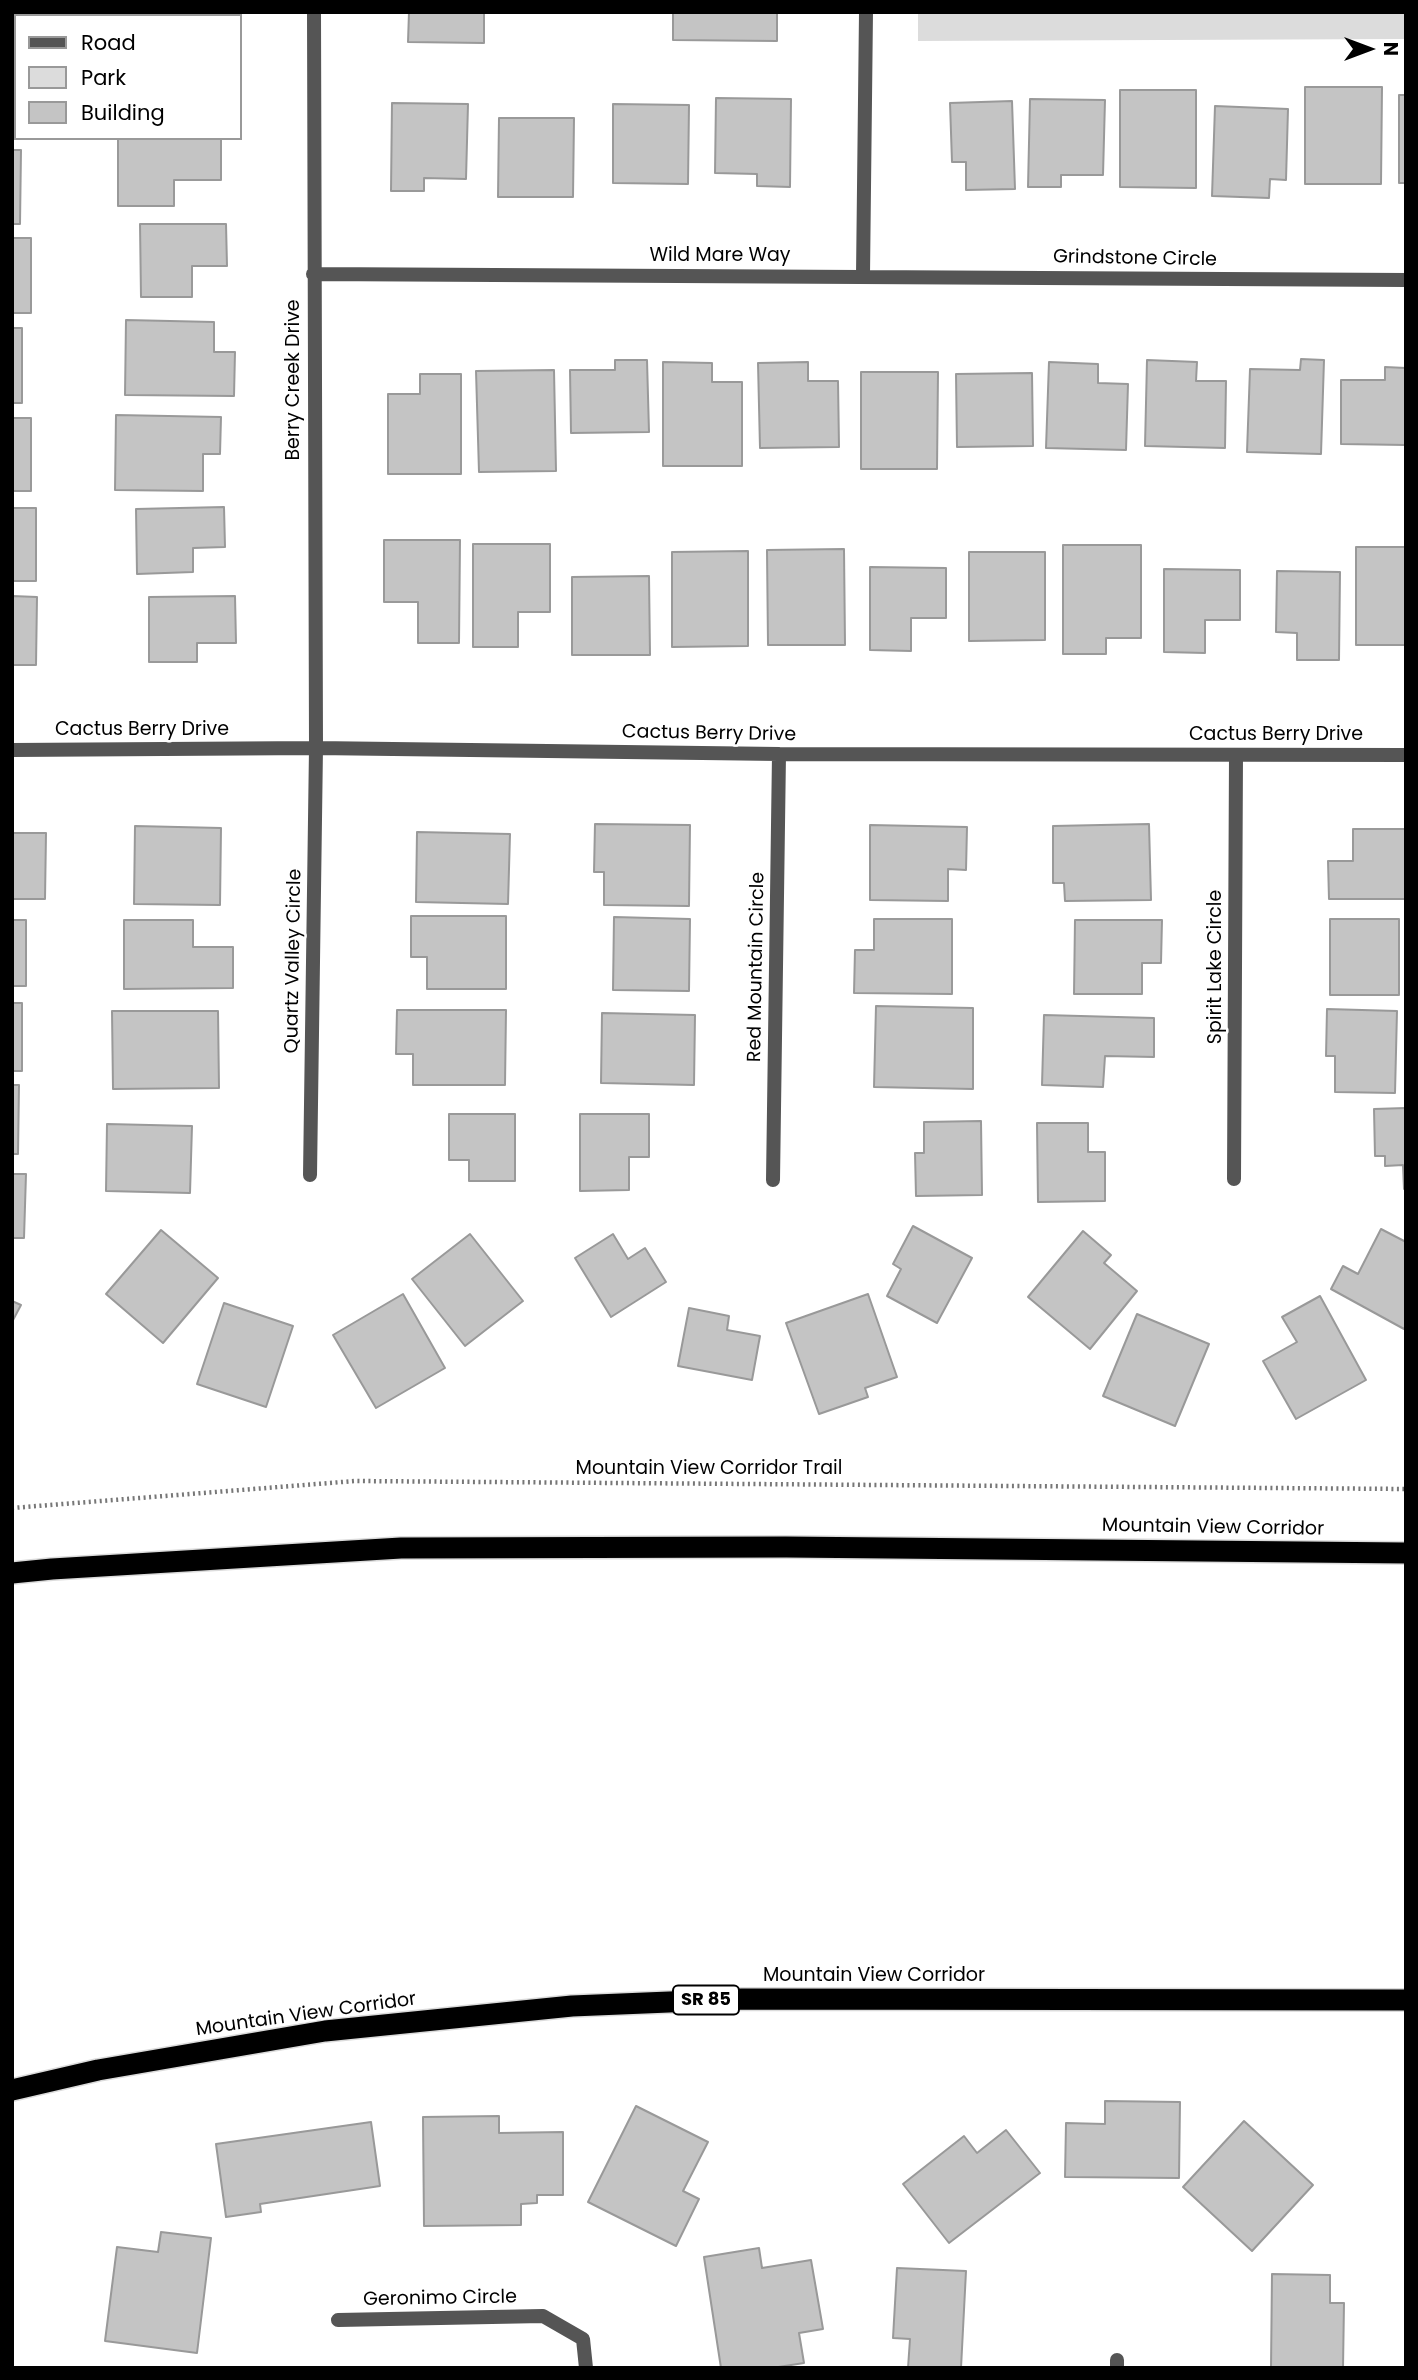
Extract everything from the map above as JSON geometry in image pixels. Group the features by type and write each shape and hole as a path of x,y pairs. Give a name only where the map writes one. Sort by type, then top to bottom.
{"highway":[{"name":"Mountain View Corridor","path":"12,1573 401,1548 786,1547 1406,1553"},
{"name":"Mountain View Corridor","path":"12,2090 98,2070 325,2031 572,2006 742,1999 1406,2000"}],"street":[{"name":"Berry Creek Drive","path":"314,12 316,748"},
{"path":"863,275 866,12"},
{"name":"Wild Mare Way","path":"313,274 863,275"},
{"name":"Grindstone Circle","path":"863,275 1406,280"},
{"name":"Cactus Berry Drive","path":"12,750 316,748 779,754 1406,755"},
{"name":"Quartz Valley Circle","path":"310,1175 316,748"},
{"name":"Red Mountain Circle","path":"773,1180 779,754"},
{"name":"Spirit Lake Circle","path":"1234,1178 1236,755"},
{"name":"Geronimo Circle","path":"338,2320 543,2316 583,2339 586,2368"}],"path":[{"name":"Mountain View Corridor Trail","path":"12,1508 355,1481 1406,1489"}],"green space":[{"path":"918,12 1406,12 1406,39 918,41"}],"building":[{"path":"121,12 217,12 217,14"},
{"path":"409,12 484,12 484,43 408,42"},
{"path":"673,12 777,12 777,41 673,40"},
{"path":"12,50 14,50 12,123"},
{"path":"1305,87 1382,87 1381,184 1305,184"},
{"path":"1120,90 1196,90 1196,188 1120,187"},
{"path":"1399,95 1406,95 1406,183 1399,183"},
{"path":"716,98 791,99 790,187 757,186 757,174 715,173"},
{"path":"1030,99 1105,100 1103,175 1061,175 1061,187 1028,187"},
{"path":"1012,101 1015,189 966,190 966,162 952,162 950,103"},
{"path":"392,103 468,104 466,179 424,178 424,191 391,191"},
{"path":"613,104 689,105 688,184 613,183"},
{"path":"1215,106 1288,109 1286,180 1270,179 1269,198 1212,196"},
{"path":"499,118 574,118 573,197 498,197"},
{"path":"118,140 221,140 221,180 174,180 174,206 118,206"},
{"path":"12,150 21,150 20,224 12,224"},
{"path":"140,224 226,224 227,266 192,266 192,297 141,297"},
{"path":"12,238 31,238 31,313 12,313"},
{"path":"126,320 214,322 214,352 235,352 234,396 125,395"},
{"path":"12,328 22,328 22,403 12,403"},
{"path":"1301,359 1324,360 1321,454 1247,452 1250,369 1300,370"},
{"path":"615,360 647,360 649,432 571,433 570,370 615,370"},
{"path":"1147,360 1197,362 1196,381 1226,381 1225,448 1145,446"},
{"path":"663,362 712,363 712,382 742,382 742,466 663,466"},
{"path":"808,362 808,381 838,381 839,447 760,448 758,363"},
{"path":"1049,362 1098,364 1098,383 1128,384 1126,450 1046,448"},
{"path":"1385,367 1406,368 1406,445 1341,444 1341,380 1385,380"},
{"path":"554,370 556,471 479,472 476,371"},
{"path":"861,372 938,372 937,469 861,469"},
{"path":"1032,373 1033,446 957,447 956,374"},
{"path":"420,374 461,374 461,474 388,474 388,394 420,394"},
{"path":"116,415 221,417 220,454 203,454 203,491 115,490"},
{"path":"12,418 31,418 31,491 12,491"},
{"path":"224,507 225,547 193,548 193,572 137,574 136,509"},
{"path":"12,508 36,508 36,581 12,581"},
{"path":"384,540 460,540 459,643 418,643 418,602 384,602"},
{"path":"473,544 550,544 550,612 518,612 518,647 473,647"},
{"path":"1063,545 1141,545 1141,638 1106,638 1106,654 1063,654"},
{"path":"1356,547 1406,547 1406,645 1356,645"},
{"path":"844,549 845,645 768,645 767,550"},
{"path":"748,551 748,646 672,647 672,552"},
{"path":"969,552 1045,552 1045,640 969,641"},
{"path":"870,567 946,568 946,618 911,618 911,651 870,650"},
{"path":"1164,569 1240,570 1240,620 1205,620 1205,653 1164,652"},
{"path":"1277,571 1340,572 1339,660 1297,660 1297,633 1276,632"},
{"path":"649,576 650,655 572,655 572,577"},
{"path":"12,596 37,597 36,665 12,665"},
{"path":"235,596 236,643 197,643 197,662 149,662 149,597"},
{"path":"595,824 690,825 689,906 604,905 604,872 594,872"},
{"path":"1149,824 1151,900 1065,901 1064,883 1053,883 1053,826"},
{"path":"870,825 967,827 966,870 948,869 948,901 870,900"},
{"path":"135,826 221,828 220,905 134,904"},
{"path":"1353,829 1406,829 1406,899 1329,899 1328,861 1353,861"},
{"path":"417,832 510,834 508,904 416,902"},
{"path":"12,833 46,833 45,899 12,899"},
{"path":"411,916 506,916 506,989 427,989 427,957 411,957"},
{"path":"614,917 690,919 689,991 613,990"},
{"path":"874,919 952,919 952,994 854,993 855,950 874,950"},
{"path":"1330,919 1399,919 1399,995 1330,995"},
{"path":"12,920 26,920 26,986 12,986"},
{"path":"124,920 193,920 193,947 233,947 233,988 124,989"},
{"path":"1075,920 1162,920 1161,963 1142,963 1142,994 1074,994"},
{"path":"12,1003 22,1003 22,1071 12,1071"},
{"path":"876,1006 973,1008 973,1089 874,1087"},
{"path":"1327,1009 1397,1011 1395,1093 1335,1092 1335,1056 1326,1056"},
{"path":"397,1010 506,1010 505,1085 413,1085 413,1054 396,1054"},
{"path":"112,1011 218,1011 219,1088 113,1089"},
{"path":"602,1013 695,1015 694,1085 601,1083"},
{"path":"1044,1015 1154,1018 1154,1057 1105,1056 1103,1087 1042,1085"},
{"path":"12,1085 19,1085 18,1154 12,1154"},
{"path":"1406,1108 1404,1189 1403,1165 1385,1166 1385,1156 1375,1156 1374,1109"},
{"path":"449,1114 515,1114 515,1181 469,1181 469,1160 449,1160"},
{"path":"580,1114 649,1114 649,1157 629,1157 629,1190 580,1191"},
{"path":"981,1121 982,1195 916,1196 915,1153 924,1153 924,1122"},
{"path":"1037,1123 1088,1123 1088,1152 1105,1152 1105,1201 1038,1202"},
{"path":"107,1124 192,1126 190,1193 106,1191"},
{"path":"12,1174 26,1174 24,1238 12,1238"},
{"path":"913,1226 972,1258 937,1323 887,1296 901,1269 893,1264"},
{"path":"1381,1229 1406,1242 1404,1329 1331,1289 1343,1266 1358,1274"},
{"path":"161,1230 218,1278 163,1343 106,1294"},
{"path":"1083,1231 1111,1255 1104,1263 1137,1291 1090,1349 1028,1297"},
{"path":"470,1234 523,1301 465,1346 412,1279"},
{"path":"613,1234 628,1259 645,1248 666,1282 611,1317 575,1258"},
{"path":"403,1294 445,1368 376,1408 333,1335"},
{"path":"868,1294 897,1377 865,1388 868,1397 819,1414 786,1323"},
{"path":"1320,1296 1366,1380 1296,1419 1263,1361 1297,1342 1282,1317"},
{"path":"12,1301 21,1305 12,1322"},
{"path":"224,1303 293,1326 266,1407 197,1384"},
{"path":"689,1308 729,1316 727,1330 760,1336 752,1380 678,1366"},
{"path":"1137,1314 1209,1344 1175,1426 1103,1396"},
{"path":"1105,2101 1180,2102 1179,2178 1065,2177 1066,2123 1105,2124"},
{"path":"636,2106 708,2142 683,2191 699,2199 676,2246 588,2202"},
{"path":"499,2116 499,2133 563,2132 563,2195 537,2195 537,2203 521,2204 521,2225 424,2226 423,2117"},
{"path":"1244,2121 1313,2185 1252,2251 1183,2187"},
{"path":"371,2122 380,2186 260,2204 261,2212 226,2217 216,2144"},
{"path":"1006,2130 1040,2173 949,2243 903,2184 964,2136 977,2153"},
{"path":"161,2232 211,2238 197,2353 105,2341 117,2247 158,2252"},
{"path":"759,2248 762,2268 811,2260 823,2329 799,2333 804,2363 772,2368 721,2368 704,2257"},
{"path":"897,2268 966,2271 961,2368 908,2368 910,2339 893,2338"},
{"path":"1272,2274 1330,2275 1330,2303 1344,2303 1343,2368 1271,2368"}]}
